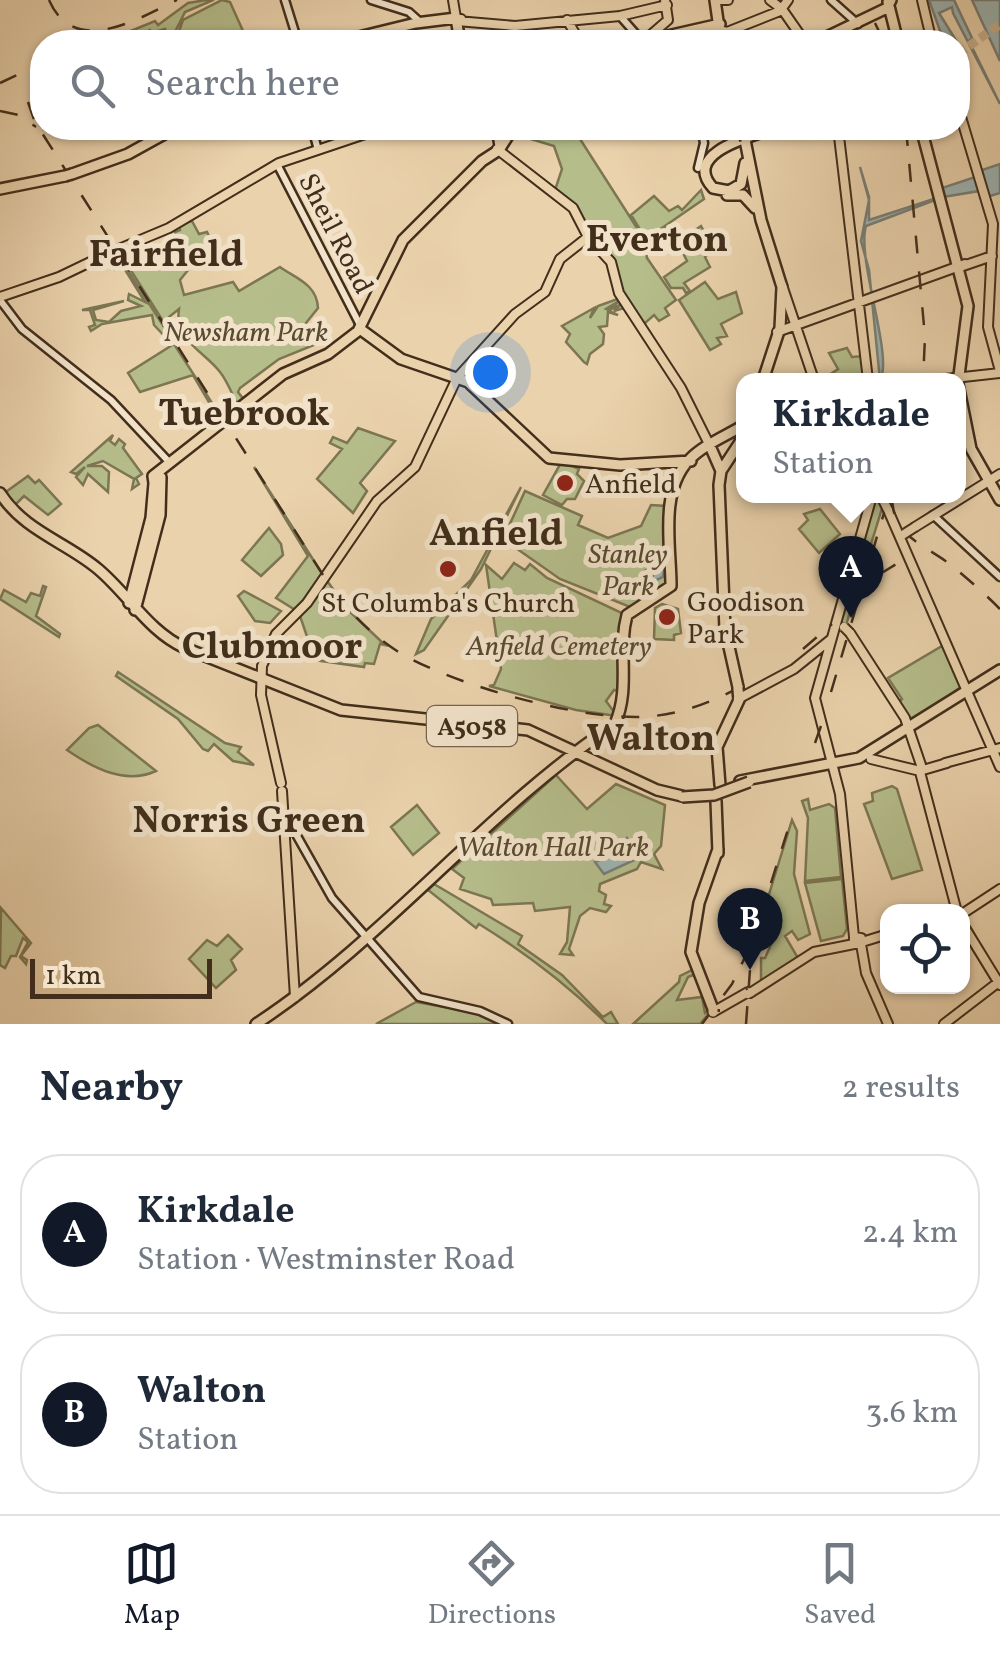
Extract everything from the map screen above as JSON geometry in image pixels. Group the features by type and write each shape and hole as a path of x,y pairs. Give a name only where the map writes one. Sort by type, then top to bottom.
{"highway":[{"path":"718,0 721,30"},
{"path":"840,30 889,3"},
{"path":"857,23 889,3"},
{"path":"889,3 896,30"},
{"path":"390,30 419,22 456,21 457,30"},
{"path":"0,188 109,162 150,140"},
{"path":"500,151 502,140"},
{"path":"132,605 160,516 163,471 281,377 329,358 361,330 399,245 500,151 506,140"},
{"path":"744,140 712,152 703,166 705,182 716,194 747,196 758,215 782,284 784,301 778,332 764,373"},
{"path":"744,140 753,172"},
{"path":"744,140 758,215 784,301"},
{"path":"757,140 752,147 758,215"},
{"path":"923,140 967,306"},
{"path":"743,142 741,184 729,191 713,188 704,171 710,156 743,142"},
{"path":"924,143 967,306 959,373"},
{"path":"705,182 726,193 749,183"},
{"path":"361,330 401,360 471,384 551,458 620,466 689,460 736,435"},
{"path":"966,427 969,444 988,481"},
{"path":"966,433 970,450 998,499"},
{"path":"721,468 736,442"},
{"path":"708,448 721,468 726,560 723,596 739,696 717,748 718,849 714,877 698,908 691,957 714,1013"},
{"path":"259,1024 367,939 574,753 616,722 625,692 622,636 627,610 670,586 670,505 689,460"},
{"path":"601,733 620,720 627,689 624,635 628,616 672,586 671,513 681,475"},
{"name":"A5058","path":"0,496 26,524 93,570 178,645 262,680"},
{"name":"A5058","path":"132,605 178,648 341,710 518,727 663,794 682,796 714,796 754,780 874,756 909,728 1000,671"},
{"path":"367,939 574,753"},
{"path":"663,794 716,796 754,780"}],"main road":[{"path":"284,0 294,30"},
{"path":"372,0 419,22"},
{"path":"452,0 456,21 500,25 620,16 666,4 663,30"},
{"path":"718,0 728,0"},
{"path":"770,0 800,30"},
{"path":"729,30 782,9 788,0"},
{"path":"831,0 857,23"},
{"path":"922,2 929,30"},
{"path":"620,16 632,30"},
{"path":"570,21 574,30"},
{"path":"315,140 318,150"},
{"path":"163,471 112,400 19,326 0,299 169,228 277,164 348,140"},
{"path":"699,168 704,140"},
{"path":"840,140 865,298 868,373"},
{"path":"966,379 1000,372 988,326 993,224 967,140"},
{"path":"500,151 573,208 591,240 611,262 619,294 678,384 708,448"},
{"name":"Sheil Road","path":"277,164 361,330"},
{"path":"296,996 286,826 262,680 272,644 310,604 359,525 418,460 458,378 514,315 542,295 560,259 591,240"},
{"path":"778,332 992,256"},
{"path":"784,301 812,373"},
{"path":"966,495 1000,474"},
{"path":"817,706 842,627 870,503"},
{"path":"884,503 996,749 1000,767"},
{"path":"902,535 953,503"},
{"path":"933,515 1000,577"},
{"path":"739,696 794,669 842,627"},
{"path":"842,627 909,728 962,904"},
{"path":"830,641 817,706 836,765 857,941 887,1024"},
{"path":"874,756 920,768 996,749"},
{"path":"286,826 328,892 420,997 480,1011 508,1024"},
{"path":"970,909 1000,889"},
{"path":"714,1013 814,952 880,935"},
{"path":"945,1024 999,983 970,935"},
{"path":"749,993 814,950 857,941"}],"green space":[{"path":"222,0 230,2 243,30 179,30 183,20"},
{"path":"211,1 185,12 176,30 133,30 155,21 158,25 188,3"},
{"path":"534,140 581,140 644,239 647,258 676,300 665,308 669,315 659,321 654,315 644,324 619,290 613,261 591,238 576,209 554,193 562,169 554,146"},
{"path":"701,190 704,199 646,239 631,215 654,196 669,211 678,206 682,210"},
{"name":"Newsham Park","path":"192,221 199,234 207,232 216,251 197,259 180,280 184,295 233,282 239,291 280,267 304,283 317,300 318,308 302,328 304,338 314,345 279,359 240,388 238,392 245,401 239,407 220,372 185,337 179,309 169,317 175,340 118,250 141,254 162,249 179,242 175,232 180,230 178,224"},
{"path":"670,225 682,239 701,226 713,248 705,257 710,267 684,283 690,291 686,293 683,288 671,288 664,277 687,261 673,233 661,232"},
{"path":"116,252 171,343 154,325 152,315 102,324 91,331 89,327 95,325 90,310 82,310 124,301 93,310 96,320 109,322 121,311 141,306 128,300 129,294 145,302 124,268 113,268 120,264 112,255"},
{"path":"705,282 718,299 736,292 742,313 721,324 727,336 717,338 721,344 710,350 679,300"},
{"path":"620,298 627,314 624,308 614,311 620,305 609,310 619,301 606,309 618,315 608,312 607,326 599,327 604,334 603,344 590,354 587,364 566,342 570,334 562,326 594,308 590,318 598,306"},
{"path":"174,344 223,420 220,421 193,375 140,392 128,373"},
{"path":"847,348 852,357 863,356 865,373 832,373 838,369 829,353"},
{"path":"358,428 395,441 360,483 367,491 353,513 317,479 342,449 330,443 333,437 347,443"},
{"path":"113,435 110,441 115,445 119,439 125,444 123,448 142,474 136,478 139,484 132,489 134,479 103,461 87,466 102,466 109,472 108,492 88,474 83,485 76,477 85,467 76,474 71,472"},
{"name":"Anfield","path":"562,461 579,469 577,474 584,481 575,499 567,499 562,505 543,495"},
{"path":"254,467 323,575 297,611 276,598 308,556"},
{"path":"28,476 35,483 39,480 61,504 48,515 24,496 13,507 3,494"},
{"path":"521,487 481,569 424,650 416,654 431,619 471,580"},
{"name":"Stanley Park","path":"525,491 582,516 578,525 608,538 641,526 651,505 667,506 667,589 630,607 560,579 503,539"},
{"path":"871,503 881,503 860,580 853,585 856,593 846,625 839,620"},
{"path":"820,509 840,534 819,553 799,529 808,520 804,514"},
{"path":"269,528 281,544 283,555 261,576 242,560"},
{"name":"Anfield Cemetery","path":"514,563 525,570 530,564 547,578 624,614 624,692 614,690 606,701 617,716 576,710 489,686 494,685 501,669 486,565 502,579"},
{"path":"325,578 349,611 385,645 380,644 374,664 365,663 364,667 315,660 300,616 323,588"},
{"path":"43,586 46,587 36,616 59,637 0,599 4,590 26,602 31,593 40,596"},
{"path":"244,591 281,611 270,623 255,621 238,596"},
{"name":"Goodison Park","path":"662,604 678,609 681,633 674,635 674,640 654,639 655,608"},
{"path":"942,646 950,654 961,687 910,725 898,703 902,699 888,678"},
{"path":"118,672 225,743 241,747 238,752 254,765 233,761 214,744 208,751 203,749 178,719 116,676"},
{"path":"98,725 156,771 121,775 98,768 67,750 89,728"},
{"name":"Walton Hall Park","path":"556,775 587,809 616,784 665,805 661,846 654,854 662,869 641,862 637,869 600,884 599,891 606,895 604,904 611,906 606,912 590,908 580,916 569,949 573,955 560,954 567,942 570,907 535,911 533,903 493,905 491,899 460,889 464,878 452,869"},
{"path":"892,786 897,789 922,870 892,879 864,804 873,801 872,793"},
{"path":"808,799 810,810 829,804 835,808 841,877 805,881 808,818 802,801"},
{"path":"417,805 439,833 413,855 391,827"},
{"path":"792,820 797,831 794,874 810,934 798,940 792,931 785,936 798,958 761,982 761,958 765,958 774,938 769,935 769,919 762,917"},
{"path":"842,879 847,929 843,936 821,941 805,883"},
{"path":"434,884 522,936 518,944 562,975 603,1017 611,1012 618,1024 607,1024 530,958 479,924 476,928 428,890"},
{"path":"1,908 31,943 21,956 26,964 20,957 28,942 23,938 16,956 11,956 5,968 0,965"},
{"path":"228,935 242,949 231,960 236,970 216,988 189,959 207,940 217,946"},
{"path":"694,969 696,974 688,977 677,1000 702,997 705,1013 711,1011 700,1024 633,1024 679,982 680,976"},
{"path":"416,1002 479,1013 504,1024 376,1024"}],"water":[{"path":"929,0 954,0 968,30 962,30 952,7 939,13 950,30 940,30"},
{"path":"972,0 1000,0 1000,61"},
{"path":"1000,164 1000,193 990,196 983,185 979,191 943,197 866,226 866,258 861,241 869,200 869,220 943,196 942,188 975,177 977,184 985,182 982,170"},
{"path":"871,289 882,351 883,368 879,373"},
{"path":"653,558 665,565 663,577 652,582 653,592 640,592 633,599 604,586 651,578 653,575 646,570 654,565"},
{"path":"627,838 643,856 604,874 595,862 621,851"}],"tunnel":[{"path":"970,45 1000,24"}],"railway":[{"path":"49,0 60,17 74,27 90,30 126,24 177,0"},
{"path":"875,23 878,30"},
{"path":"0,83 30,69"},
{"path":"28,102 30,108"},
{"path":"0,111 19,115 30,123"},
{"path":"46,140 323,575 375,635 397,651 451,677 522,699 595,714 668,714 706,703 754,680"},
{"path":"907,140 925,337 923,373"},
{"path":"831,692 887,503"},
{"path":"892,503 897,521 911,538 951,565 1000,609"},
{"path":"880,574 903,560"},
{"path":"803,649 832,624"},
{"path":"815,743 821,726"},
{"path":"746,1024 752,943 790,823"},
{"path":"702,1024 732,984 747,953"}],"place":[{"name":"Anfield","path":"565,483"},
{"name":"St Columba's Church","path":"448,569"},
{"name":"Goodison Park","path":"667,617"},
{"name":"Kirkdale","path":"851,618"},
{"name":"Walton","path":"750,970"}],"district":[{"name":"Everton","path":"657,238"},
{"name":"Fairfield","path":"166,253"},
{"name":"Tuebrook","path":"244,412"},
{"name":"Anfield","path":"496,532"},
{"name":"Clubmoor","path":"272,645"},
{"name":"Walton","path":"651,737"},
{"name":"Norris Green","path":"249,819"}]}
